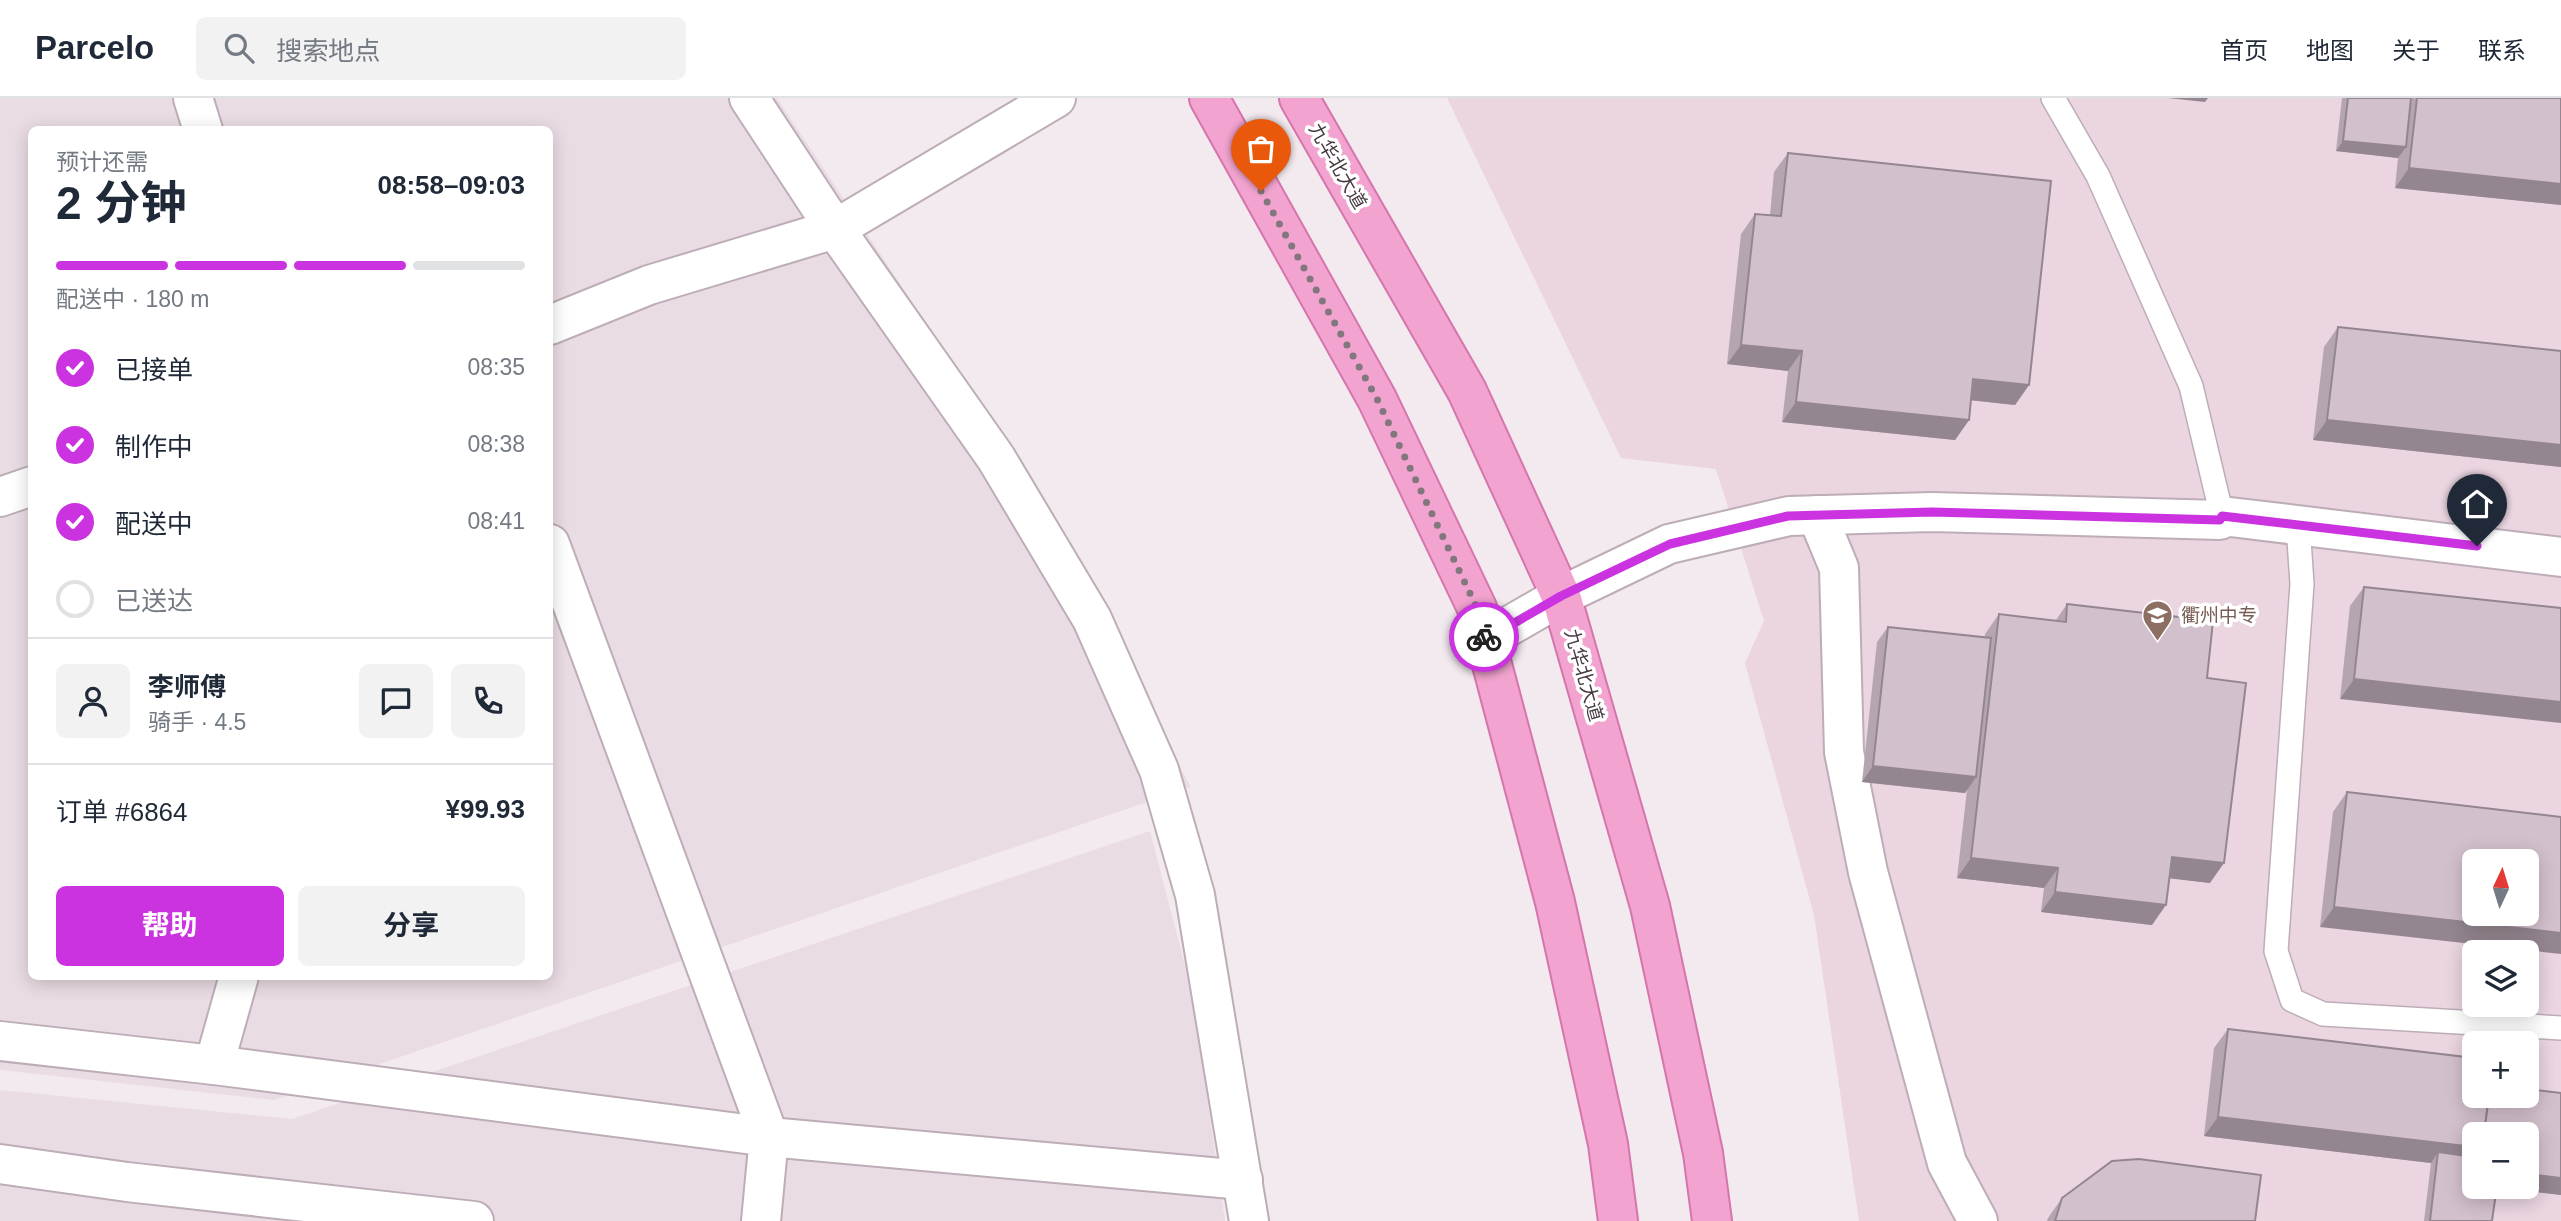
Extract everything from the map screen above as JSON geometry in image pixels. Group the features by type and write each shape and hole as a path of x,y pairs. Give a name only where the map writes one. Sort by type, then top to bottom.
{"main road":[{"path":"1209,98 1377,399 1477,608 1555,902 1608,1144 1618,1221"},
{"name":"九华北大道","path":"1299,98 1467,391 1561,596 1650,906 1703,1153 1712,1221"}],"street":[{"path":"193,98 202,126"},
{"path":"748,98 835,229 1003,469 1092,619 1159,771 1195,895 1249,1221"},
{"path":"553,324 649,285 835,229 1056,98"},
{"path":"0,497 28,487"},
{"path":"1485,640 1561,596 1670,544 1788,516 1932,512 2220,520 2222,516 2561,557"},
{"path":"1817,515 1839,568 1844,752 1868,872 1947,1163 1978,1221"},
{"path":"553,552 769,1137 761,1221"},
{"path":"214,1065 238,980"},
{"path":"0,1041 214,1065 769,1137 1243,1180"},
{"path":"0,1164 127,1182 474,1221"}],"lane":[{"path":"2053,98 2098,176 2191,386 2222,516"},
{"path":"2298,526 2302,584 2276,951 2292,1000 2323,1014 2561,1028"}],"shaded area":[{"path":"0,98 777,98 991,421 1191,787 274,1100 0,1070"},
{"name":"衢州中专","path":"1447,98 2561,98 2561,1221 1859,1221 1814,915 1745,663 1764,621 1716,469 1621,458"},
{"path":"1150,831 1192,993 1225,1221 0,1221 0,1090 292,1119"}],"building":[{"path":"2348,98 2411,98 2406,147 2343,141"},
{"path":"2417,98 2561,98 2561,184 2409,168"},
{"path":"1788,153 2051,181 2029,385 1973,379 1969,420 1796,402 1802,351 1741,345 1755,214 1781,216"},
{"path":"2338,327 2561,351 2561,445 2327,420"},
{"path":"2364,587 2561,608 2561,702 2354,679"},
{"path":"2067,604 2213,621 2207,678 2246,683 2224,863 2172,857 2166,905 2055,892 2058,868 1971,858 1999,614 2066,622"},
{"path":"1888,627 1991,638 1976,777 1873,766"},
{"path":"2347,792 2561,817 2561,933 2500,926 2539,926 2539,849 2462,849 2462,922 2334,907"},
{"path":"2228,1029 2462,1057 2462,1108 2487,1108 2486,1122 2462,1122 2462,1146 2218,1117"},
{"path":"2539,1090 2561,1093 2561,1178 2539,1175 2539,1122 2486,1122 2487,1108 2539,1108"},
{"path":"2438,1152 2462,1155 2462,1199 2495,1199 2492,1221 2430,1221"},
{"path":"2139,1159 2261,1175 2255,1221 2055,1221 2062,1198 2112,1161"}],"way so far":[{"path":"1261,191 1377,399 1477,608 1484,637"}],"place":[{"name":"衢州中专","path":"2158,642"}],"route":[{"path":"1484,637 1485,640 1561,596 1670,544 1788,516 1932,512 2220,520 2222,516 2477,546"}]}
